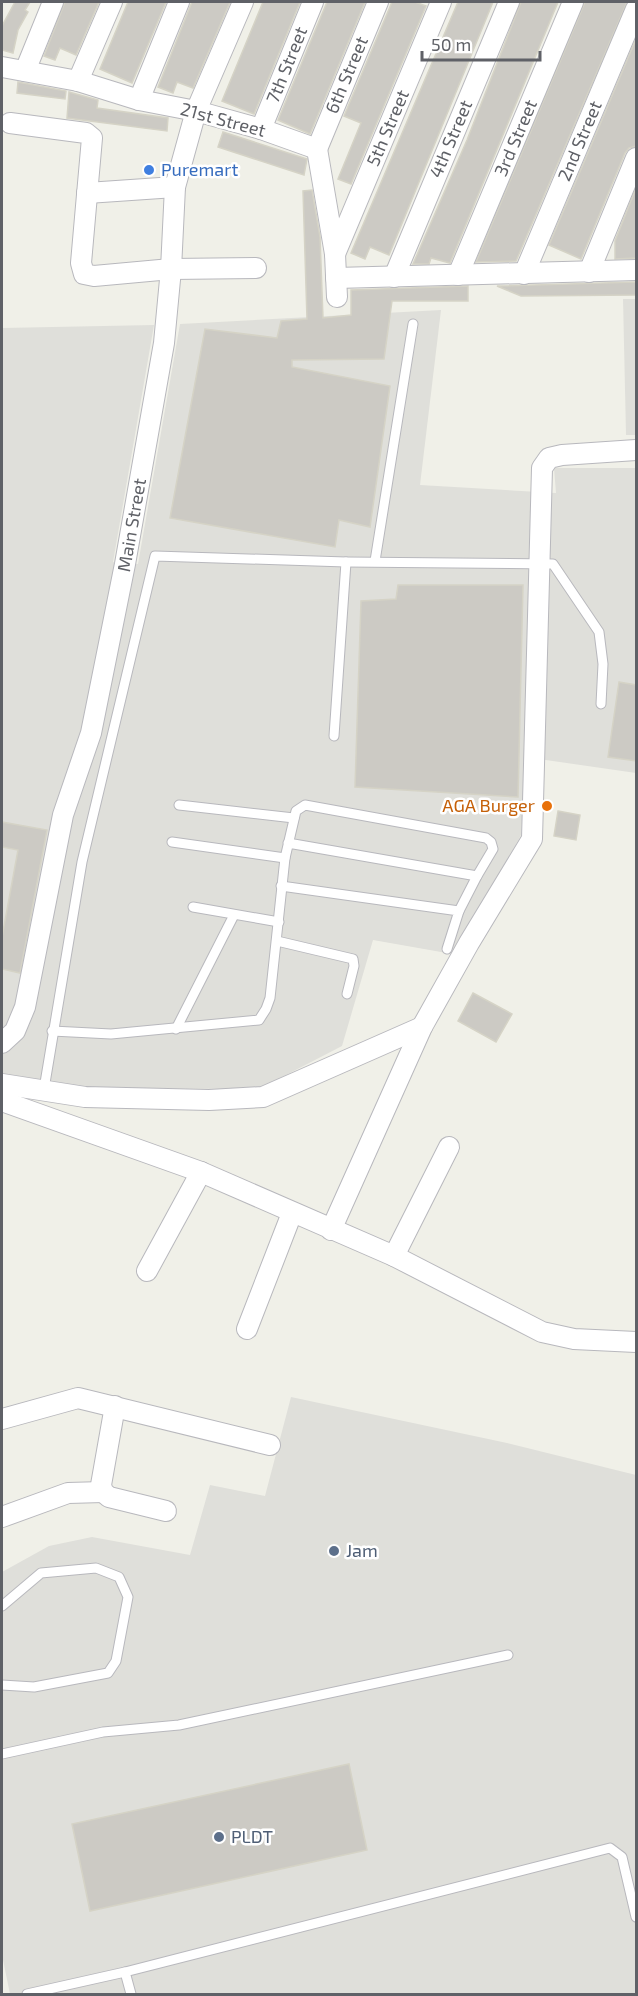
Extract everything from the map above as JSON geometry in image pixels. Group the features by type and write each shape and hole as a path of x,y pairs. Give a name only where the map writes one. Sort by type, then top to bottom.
{"street":[{"path":"25,71 53,2"},
{"path":"78,81 112,2"},
{"path":"139,100 179,2"},
{"name":"Main Street","path":"2,1043 15,1031 22,1018 63,815 91,733 134,518 164,343 171,269 174,187 196,111 243,2"},
{"name":"7th Street","path":"261,129 313,2"},
{"name":"6th Street","path":"317,149 378,2"},
{"name":"5th Street","path":"335,254 441,2"},
{"name":"4th Street","path":"394,277 509,2"},
{"name":"3rd Street","path":"458,275 573,2"},
{"name":"2nd Street","path":"524,274 636,9"},
{"name":"21st Street","path":"2,67 78,81 139,100 196,111 261,129 317,149"},
{"path":"10,123 90,135 93,142 81,263 84,274 94,276 171,269 256,268"},
{"path":"317,149 335,254 337,288 394,277 636,270"},
{"path":"589,272 636,158"},
{"path":"87,193 174,187"},
{"path":"330,1230 422,1027 468,943 532,839 542,468 549,458 562,455 636,450"},
{"path":"2,1084 85,1097 209,1100 263,1097 422,1027"},
{"path":"2,1101 201,1172 394,1256 542,1332 574,1339 636,1342"},
{"path":"394,1256 449,1147"},
{"path":"147,1271 201,1172"},
{"path":"247,1329 292,1212"},
{"path":"2,1419 78,1398 270,1445"},
{"path":"115,1406 101,1485 103,1492 109,1497 166,1511"},
{"path":"2,1517 68,1494 103,1492"}],"lane":[{"path":"375,561 413,324"},
{"path":"44,1089 82,862 155,556 346,562 553,564 600,632 603,664 601,704"},
{"path":"334,736 346,562"},
{"path":"179,805 294,818"},
{"path":"52,1032 111,1034 259,1020 270,998 281,886 288,843 296,811 306,806 486,838 491,842 493,849 459,911 447,949"},
{"path":"172,842 285,858"},
{"path":"288,843 477,876"},
{"path":"281,886 459,911"},
{"path":"193,907 279,922"},
{"path":"176,1029 234,915"},
{"path":"277,941 353,959 354,966 347,994"},
{"path":"2,1606 41,1573 96,1568 119,1577 128,1597 116,1661 108,1673 34,1688 2,1685"},
{"path":"2,1754 103,1732 179,1725 508,1655"},
{"path":"27,1995 610,1848 622,1857 636,1917"},
{"path":"125,1972 131,1995"}],"shaded area":[{"path":"623,299 636,299 636,435 626,435"},
{"path":"441,310 420,485 556,493 554,468 636,468 636,773 525,757 521,835 458,955 373,940 342,1046 259,1089 78,1088 2,1076 2,328 154,325 113,562 138,564 180,324"},
{"path":"291,1397 507,1443 636,1475 636,1994 10,1994 2,1955 2,1572 49,1546 92,1537 190,1555 210,1485 265,1496"}],"building":[{"path":"15,2 30,2 25,10 28,12 18,30 13,53 2,50 2,26"},
{"path":"65,2 99,2 76,55 60,48 55,60 44,56"},
{"path":"128,2 166,2 132,83 100,69"},
{"path":"192,2 230,2 193,88 177,82 173,93 158,87"},
{"path":"263,2 300,2 254,114 222,101"},
{"path":"327,2 365,2 310,134 278,120"},
{"path":"392,2 415,2 426,6 351,184 338,179 361,123 344,116"},
{"path":"458,2 493,2 389,255 370,247 365,259 351,253"},
{"path":"521,2 558,2 450,263 431,258 429,264 413,264 467,140"},
{"path":"585,2 627,2 516,261 476,262"},
{"path":"636,39 636,146 629,148 625,153 581,259 549,245"},
{"path":"18,82 66,91 65,99 17,93"},
{"path":"69,92 98,100 97,108 168,118 167,131 67,118"},
{"path":"223,132 307,159 304,175 218,147"},
{"path":"636,188 636,258 615,259 615,241"},
{"path":"312,190 320,237 323,318 351,315 351,290 468,286 468,301 392,301 384,359 292,360 292,367 390,386 370,527 339,520 335,547 170,518 205,329 277,338 281,321 307,319 303,191"},
{"path":"636,282 636,295 521,296 497,286"},
{"path":"398,585 523,585 518,797 355,787 361,601 396,599"},
{"path":"619,682 636,685 636,761 608,757"},
{"path":"558,811 580,815 576,840 554,836"},
{"path":"2,822 47,830 20,973 2,969 2,937 18,850 2,847"},
{"path":"473,993 512,1014 496,1042 458,1021"},
{"name":"PLDT","path":"349,1764 367,1850 90,1911 72,1824"}],"place":[{"name":"Puremart","path":"149,170"},
{"name":"AGA Burger","path":"547,806"},
{"name":"Jam","path":"334,1551"},
{"name":"PLDT","path":"219,1837"}]}
